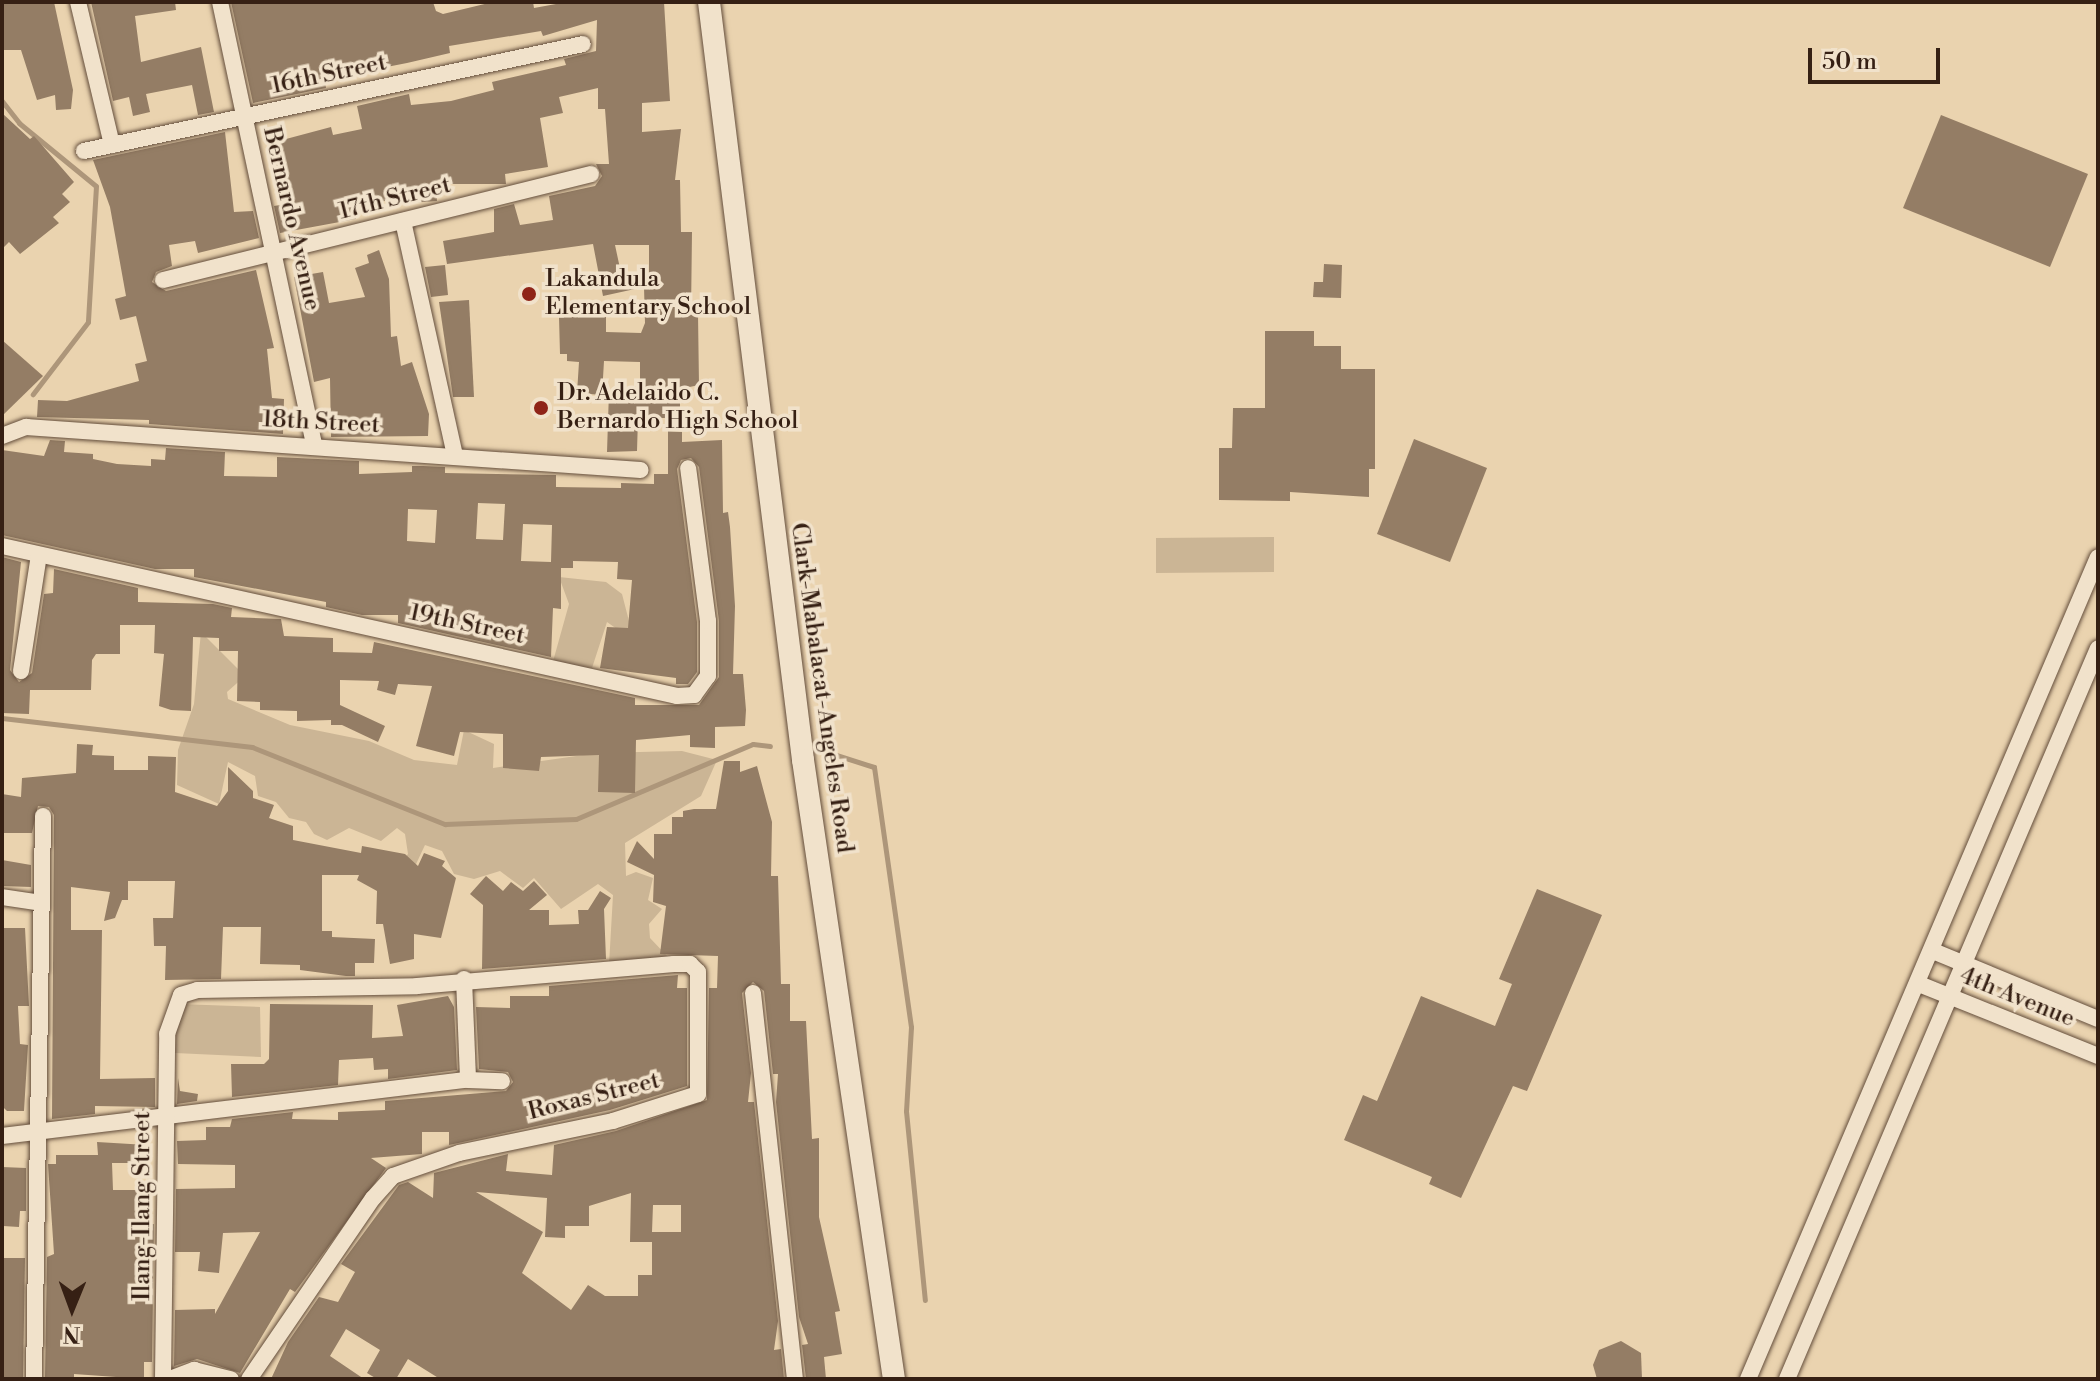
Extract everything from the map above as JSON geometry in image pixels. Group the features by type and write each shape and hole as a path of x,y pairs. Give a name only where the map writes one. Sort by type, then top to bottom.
{"main road":[{"name":"Clark-Mabalacat-Angeles Road","path":"709,2 801,744 894,1379"}],"street":[{"path":"78,2 112,145"},
{"name":"Bernardo Avenue","path":"220,2 314,446"},
{"name":"16th Street","path":"84,151 583,44"},
{"name":"17th Street","path":"163,280 276,255 591,174"},
{"path":"403,221 455,455"},
{"name":"18th Street","path":"2,436 26,427 640,470"},
{"name":"19th Street","path":"2,546 677,696 694,695 708,676 708,621 688,468"},
{"path":"21,671 39,555"},
{"path":"1748,1379 1919,984 2098,557"},
{"path":"1787,1379 1966,965 2098,648"},
{"path":"34,1379 33,1239 40,1132 43,816"},
{"path":"2,897 42,903"},
{"name":"4th Avenue","path":"1933,951 2098,1019"},
{"name":"Roxas Street","path":"249,1379 373,1198 393,1176 459,1153 613,1121 701,1089 698,972 690,964 464,979"},
{"path":"464,979 468,1080"},
{"name":"Ilang-Ilang Street","path":"163,1379 167,1034 181,995 197,990 417,986 464,979"},
{"name":"4th Avenue","path":"1919,984 2098,1056"},
{"path":"753,993 795,1379"},
{"path":"2,1136 168,1119 468,1080 502,1081"},
{"path":"170,1379 194,1370 231,1379"}],"shaded area":[{"path":"1274,537 1274,572 1156,573 1156,538"},
{"path":"559,577 606,582 622,594 630,625 624,634 607,622 592,668 552,665 569,604"},
{"path":"201,632 245,676 227,692 228,699 290,725 369,741 414,760 457,765 464,730 494,744 493,768 597,753 682,751 717,760 701,796 625,843 626,876 636,872 653,878 648,900 662,909 649,924 650,938 669,958 643,966 634,959 627,967 609,965 613,895 598,884 561,909 534,878 523,888 500,871 474,879 454,874 442,851 425,845 409,879 398,866 408,854 405,834 397,828 381,841 349,828 327,840 314,834 306,822 289,818 276,802 258,796 255,776 228,762 219,804 177,785 178,750 194,704"},
{"path":"178,1004 260,1007 261,1057 175,1053"}],"building":[{"path":"2,2 54,2 73,90 71,109 56,110 55,95 37,100 21,50 2,50"},
{"path":"91,2 175,2 176,10 135,16 141,62 201,47 214,112 198,115 192,85 146,94 150,112 133,116 129,97 113,101"},
{"path":"231,2 433,2 436,11 443,14 493,2 533,2 534,8 567,2 664,2 670,101 642,103 642,132 681,129 675,180 680,180 681,232 692,232 691,314 698,314 699,385 680,389 680,430 665,430 665,418 638,418 637,451 607,452 609,391 640,392 640,362 604,361 602,395 577,393 579,362 567,361 567,354 560,354 559,317 606,317 606,332 641,333 645,323 644,287 603,296 593,244 447,264 443,241 494,232 494,209 514,204 520,225 553,220 549,196 595,186 602,176 596,164 609,164 605,109 598,109 598,88 559,97 563,113 540,118 548,167 505,174 506,184 435,184 437,201 396,204 395,199 354,207 356,219 280,233 274,206 286,204 271,143 331,127 333,135 362,129 357,106 409,94 411,105 451,101 494,90 492,82 566,65 564,59 596,51 597,20 543,36 541,31 449,46 450,53 407,63 366,71 365,65 324,74 326,88 253,103","holes":["615,245 649,245 649,273 621,273"]},
{"path":"2,113 30,139 34,136 74,182 62,194 70,202 53,217 59,223 20,254 9,242 2,249"},
{"path":"1941,115 2088,174 2050,267 1903,208"},
{"path":"225,132 234,212 253,211 259,238 198,253 195,241 169,245 172,266 156,272 152,282 166,291 256,270 274,348 267,349 272,398 284,399 283,434 149,424 149,420 37,417 38,400 67,401 139,381 135,364 147,361 136,316 120,320 115,299 126,296 110,207 93,160"},
{"path":"379,250 389,279 391,337 397,336 401,366 412,362 429,414 428,436 331,437 330,378 314,382 294,277 323,272 329,303 365,297 355,268 369,263 367,255"},
{"path":"1324,264 1342,265 1341,298 1313,297 1314,282 1323,282"},
{"path":"445,265 448,295 431,297 425,267"},
{"path":"469,300 474,397 453,397 439,302"},
{"path":"1265,331 1314,331 1314,346 1341,346 1341,369 1375,369 1375,469 1369,469 1369,497 1290,492 1290,501 1219,500 1219,448 1232,448 1233,408 1265,408"},
{"path":"2,340 43,376 2,416"},
{"path":"668,431 682,432 682,442 722,440 723,513 728,512 730,527 735,606 733,674 743,674 745,726 715,727 715,748 690,747 690,735 636,740 635,793 598,792 599,755 541,757 539,771 503,768 503,734 460,732 454,756 416,746 432,686 398,684 395,695 377,690 379,681 340,680 340,705 385,726 378,742 342,725 331,725 331,720 297,721 297,711 260,710 260,702 237,701 238,651 219,651 219,638 193,637 191,711 159,706 164,654 154,653 155,625 120,625 120,654 96,654 92,660 91,690 30,690 29,714 2,713 2,557 21,562 10,670 19,682 32,673 44,594 53,593 54,569 138,588 138,602 213,604 232,608 231,617 281,619 284,636 333,638 333,652 372,653 374,642 635,698 635,705 699,705 719,677 719,621 699,467 691,458 681,460 677,469 697,622 697,672 688,684 676,684 676,678 600,668 607,627 628,628 632,580 617,579 618,562 573,561 573,568 561,568 561,609 553,608 551,657 398,623 398,615 362,615 326,607 326,602 194,577 194,569 155,569 2,535 2,450 44,456 50,440 65,441 64,452 93,454 93,459 117,464 151,466 151,459 165,460 166,448 225,452 224,476 277,477 277,457 359,461 359,474 412,472 412,466 423,466 445,467 445,473 556,475 556,487 621,488 621,483 654,484 654,474 668,474","holes":["478,503 505,504 503,540 476,539","408,509 437,510 435,543 407,541","523,524 552,525 551,562 521,561"]},
{"path":"1414,439 1487,468 1450,562 1377,534"},
{"path":"77,744 93,745 92,755 114,756 114,770 148,770 148,756 176,757 175,792 217,806 228,791 228,767 253,791 253,798 274,805 269,818 293,826 293,840 361,853 362,846 405,854 418,866 424,853 445,861 442,866 456,878 441,938 414,934 414,959 390,964 383,924 376,924 377,891 357,880 359,875 322,875 322,931 332,931 332,937 375,939 374,963 355,963 355,976 300,970 300,965 260,964 261,927 223,927 221,979 165,980 166,946 154,946 153,918 173,918 175,881 128,881 128,900 122,900 115,918 104,921 110,892 71,887 71,930 102,930 100,1079 155,1078 155,1107 95,1106 95,1114 52,1119 54,815 49,807 38,806 32,833 2,833 2,794 21,797 22,778 76,773"},
{"path":"724,761 740,761 740,772 757,766 772,822 771,876 778,876 781,984 790,984 790,1021 806,1021 812,1139 819,1138 819,1217 840,1311 835,1312 842,1354 824,1357 826,1379 806,1379 802,1345 808,1344 799,1317 776,1102 778,1074 773,1074 764,991 753,982 742,993 751,1073 748,1102 754,1102 778,1321 774,1350 781,1349 784,1379 440,1379 408,1359 396,1379 377,1379 367,1373 380,1350 346,1329 330,1356 364,1379 271,1379 288,1342 319,1297 338,1302 355,1272 341,1264 399,1185 408,1182 433,1198 434,1173 508,1154 506,1171 552,1175 554,1145 616,1131 707,1100 709,988 717,988 718,956 660,954 666,906 653,902 654,875 627,862 637,841 654,859 654,834 672,834 672,817 683,817 683,811 694,809 716,809","holes":["476,1192 547,1198 545,1237 565,1238 565,1226 589,1226 589,1206 631,1193 630,1242 652,1242 652,1275 638,1275 638,1296 605,1296 588,1285 571,1310 522,1273 543,1232","653,1205 681,1205 681,1232 652,1232"]},
{"path":"2,860 31,865 31,887 2,886"},
{"path":"486,876 503,891 511,882 523,891 534,881 547,895 529,910 549,910 549,925 579,924 578,910 588,910 600,891 611,898 604,909 606,959 482,969 483,905 470,894"},
{"path":"1537,889 1602,915 1527,1091 1513,1086 1461,1198 1429,1184 1432,1177 1344,1140 1363,1095 1377,1101 1421,996 1495,1026 1512,984 1499,979"},
{"path":"3,928 25,928 29,1006 18,1006 20,1044 28,1045 24,1111 7,1111 2,1106"},
{"path":"678,975 677,988 687,988 687,1086 610,1110 449,1145 449,1132 422,1132 422,1154 371,1158 386,1168 295,1292 290,1289 240,1373 197,1359 174,1366 175,1310 215,1309 215,1314 260,1232 223,1233 219,1273 198,1271 200,1252 175,1252 176,1189 235,1188 235,1165 178,1164 177,1141 206,1140 206,1127 230,1127 232,1119 293,1112 292,1119 338,1120 338,1112 385,1110 385,1101 506,1091 513,1082 508,1072 479,1069 476,1007 510,1008 510,996 549,996 549,986"},
{"path":"448,996 454,1007 457,1070 388,1079 388,1069 374,1070 373,1058 339,1060 338,1085 232,1097 231,1064 264,1064 269,1059 270,1004 373,1005 372,1038 403,1036 397,1005"},
{"path":"178,1078 180,1091 198,1094 197,1101 177,1104"},
{"path":"97,1142 147,1145 147,1163 112,1163 113,1190 137,1190 138,1225 154,1224 152,1362 144,1362 144,1379 74,1374 74,1379 45,1379 47,1257 54,1254 48,1164 56,1164 56,1155 98,1155"},
{"path":"2,1167 26,1168 26,1211 20,1211 19,1227 3,1226"},
{"path":"2,1258 25,1258 23,1379 2,1379"},
{"path":"1621,1341 1641,1353 1642,1379 1597,1379 1593,1365 1599,1350"}],"waterway":[{"path":"2,101 19,123 96,186 88,322 33,394"},
{"path":"2,718 252,747 445,824 576,819 753,744 770,746"},
{"path":"833,754 874,767 911,1027 906,1111 925,1300"}],"place":[{"name":"Lakandula Elementary School","path":"529,294"},
{"name":"Dr. Adelaido C. Bernardo High School","path":"541,408"}]}
